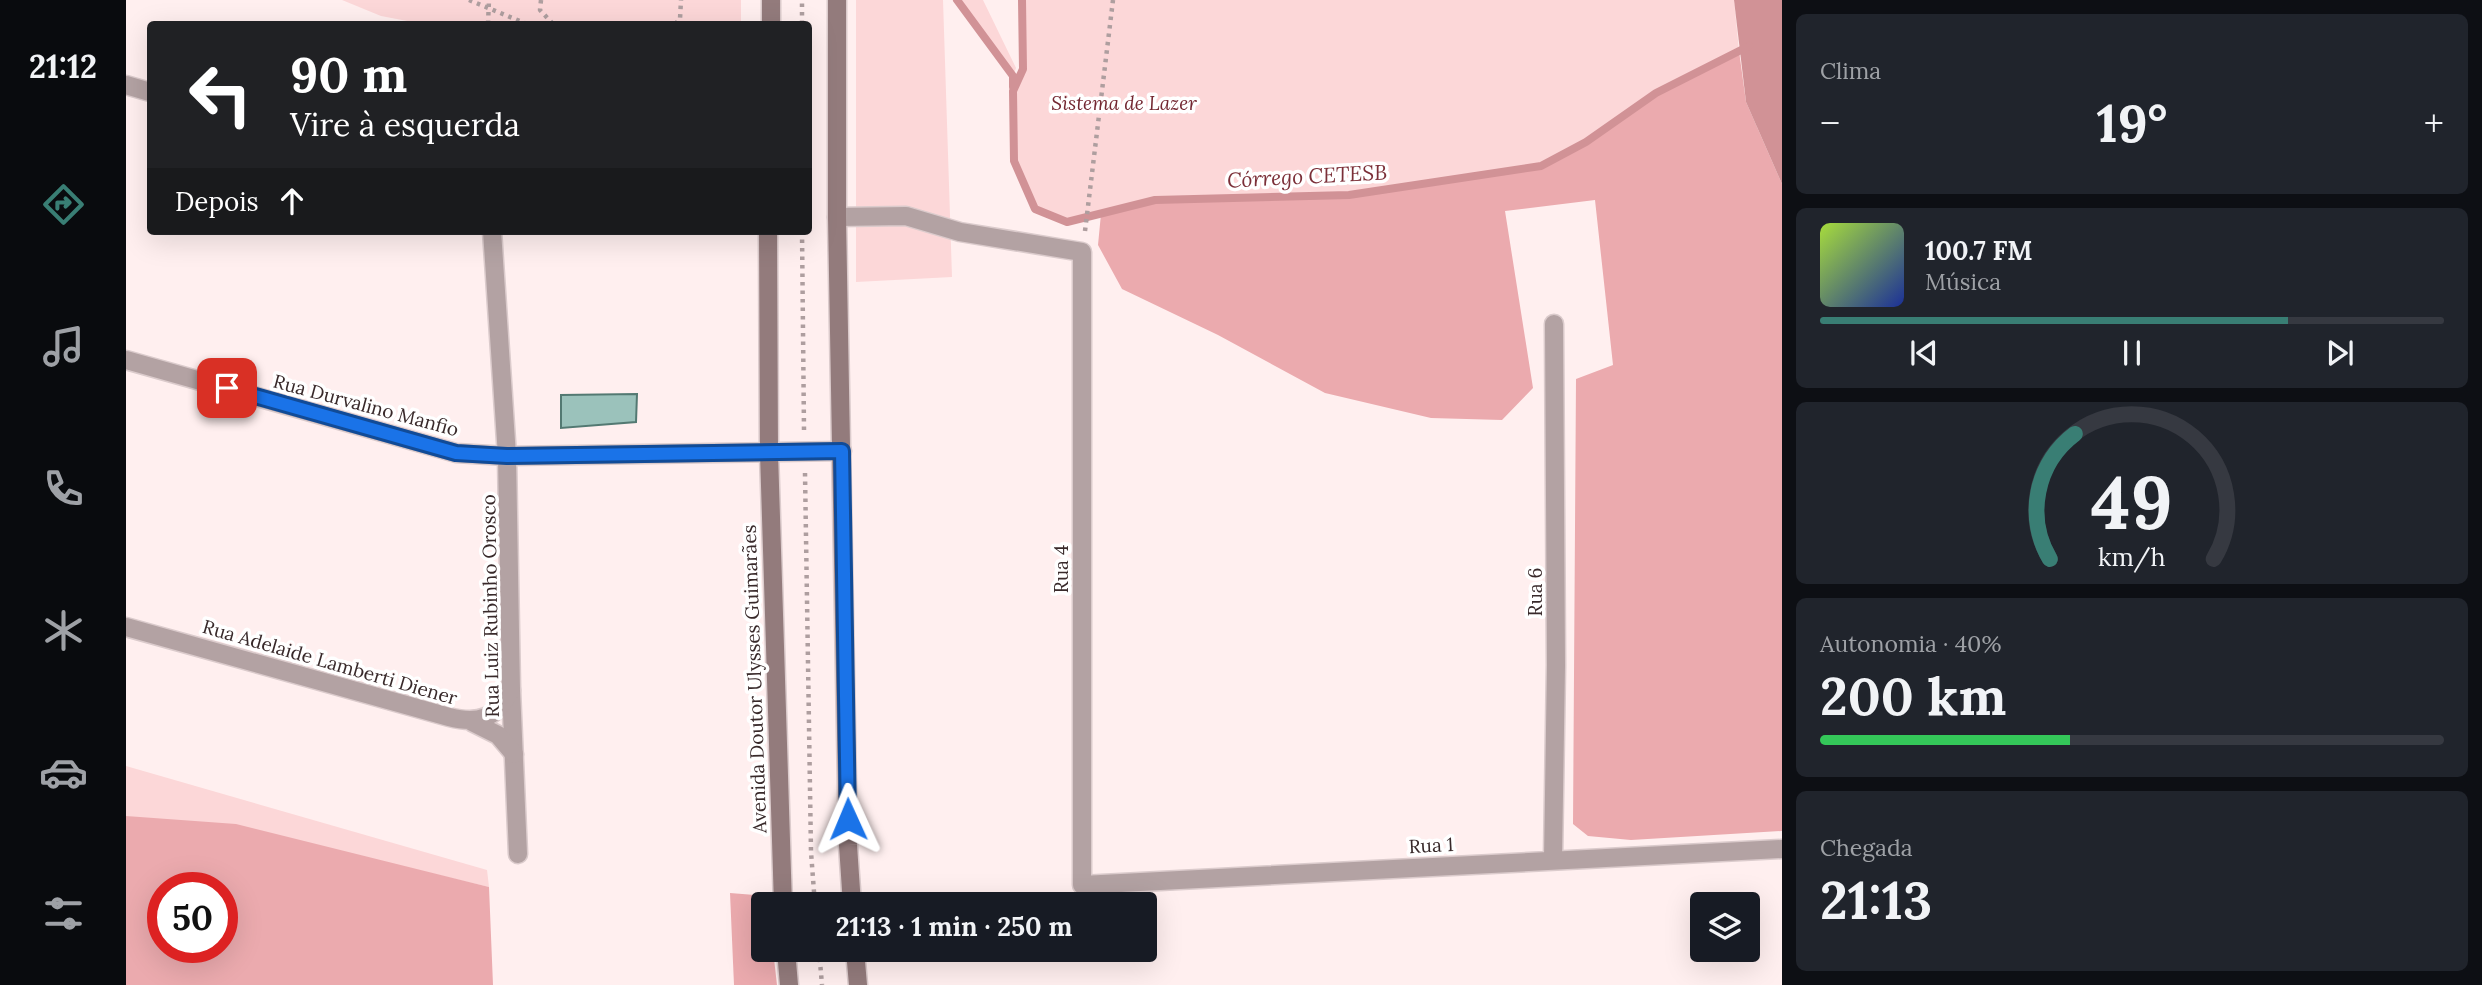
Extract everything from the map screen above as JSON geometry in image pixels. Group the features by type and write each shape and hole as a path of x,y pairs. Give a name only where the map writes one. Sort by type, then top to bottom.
{"main road":[{"path":"771,21 772,0"},
{"path":"837,0 837,217 848,845 851,892"},
{"name":"Avenida Doutor Ulysses Guimarães","path":"768,235 769,453 783,892"},
{"path":"787,962 789,985"},
{"path":"856,962 858,985"}],"street":[{"path":"126,85 147,91"},
{"name":"Rua 4","path":"837,217 906,216 960,232 1082,252 1082,885"},
{"name":"Rua Luiz Rubinho Orosco","path":"492,235 507,456 511,690 518,854"},
{"name":"Rua 6","path":"1553,859 1556,665 1554,324"},
{"name":"Rua Durvalino Manfio","path":"126,359 456,453 507,456 769,453"},
{"path":"769,453 842,451"},
{"name":"Rua Adelaide Lamberti Diener","path":"126,627 472,722 496,713 511,690"},
{"path":"472,722 498,735 514,754"},
{"name":"Rua 1","path":"1082,885 1782,849"}],"path":[{"path":"469,0 520,21"},
{"path":"488,21 489,0"},
{"path":"541,0 540,10 551,21"},
{"path":"678,21 681,0"},
{"path":"802,0 802,21"},
{"path":"1085,230 1113,0"},
{"path":"802,235 804,391"},
{"path":"805,502 814,892"},
{"path":"820,962 822,985"}],"green space":[{"path":"342,0 741,0 741,21 407,21 381,16"},
{"path":"856,0 943,0 952,277 856,282"},
{"name":"Sistema de Lazer","path":"957,0 983,0 1016,68 1013,76"},
{"name":"Sistema de Lazer","path":"1022,0 1734,0 1739,51 1656,93 1586,142 1541,166 1349,195 1155,200 1067,222 1035,209 1014,161 1013,91 1023,69"},
{"path":"126,766 487,870 489,887 380,861 126,816"}],"shaded area":[{"path":"1734,0 1782,0 1782,184 1746,102"},
{"path":"1739,51 1746,102 1782,184 1782,831 1631,840 1588,836 1573,824 1576,379 1613,365 1595,200 1505,211 1533,388 1502,420 1431,418 1325,393 1218,335 1122,289 1098,245 1101,214 1155,200 1349,195 1541,166 1586,142 1656,93"},
{"path":"126,816 236,824 489,887 493,985 126,985"},
{"path":"730,893 751,895 751,962 774,962 777,985 734,985"}],"building":[{"path":"637,394 636,422 561,428 561,395"}],"waterway":[{"path":"957,0 1013,76 1013,87"},
{"name":"Córrego CETESB","path":"1022,0 1023,69 1013,91 1014,161 1035,209 1067,222 1155,200 1349,195 1541,166 1586,142 1656,93 1749,46"}],"route":[{"path":"227,388 456,453 507,456 842,451 848,819"}]}
